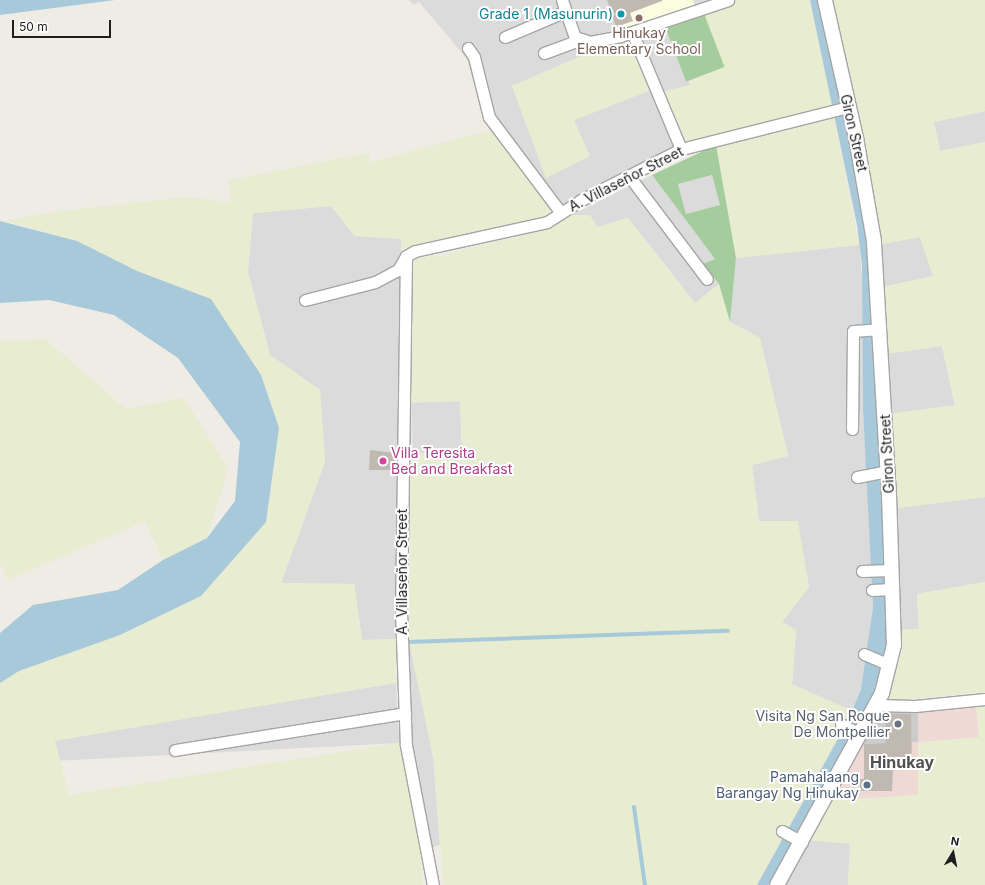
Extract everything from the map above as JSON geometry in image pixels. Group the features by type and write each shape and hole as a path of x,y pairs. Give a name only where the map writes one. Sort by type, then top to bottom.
{"street":[{"path":"505,37 564,5 575,37 590,42 632,32 728,0"},
{"name":"Giron Street","path":"777,885 856,732 875,706 888,664 894,634 889,589 885,472 873,330 874,241 841,109 825,0"},
{"path":"632,32 681,149"},
{"path":"544,53 582,39"},
{"path":"468,48 474,57 489,117 561,213"},
{"name":"A. Villaseñor Street","path":"433,885 406,745 401,611 406,256 415,251 547,222 561,213 681,149 841,109"},
{"path":"629,176 707,279"},
{"path":"305,300 375,282 398,270 406,256"},
{"path":"852,429 853,331 873,330"},
{"path":"862,476 885,472"},
{"path":"867,571 889,570"},
{"path":"872,590 889,589"},
{"path":"864,654 888,664"},
{"path":"875,706 915,706 985,699"},
{"path":"175,750 405,713"},
{"path":"841,724 856,732"},
{"path":"782,831 800,841"}],"shaded area":[{"path":"408,0 560,0 563,8 502,36 504,44 566,16 577,49 623,38 512,86 546,178 574,120 651,90 674,150 563,209 541,181 533,185 483,118 467,59 419,2 414,5"},
{"path":"567,0 738,0 664,23 690,85 662,92 636,33 589,38 580,35"},
{"name":"Hinukay Elementary School","path":"607,0 693,0 695,7 619,34"},
{"path":"738,0 810,0 832,105 681,144 662,92 690,85 689,82 724,67 703,11"},
{"path":"833,0 985,0 985,111 934,122 940,151 985,142 985,497 896,508 889,414 955,405 942,346 885,354 883,287 933,276 920,237 882,244 856,101"},
{"path":"623,38 626,39 651,90 574,120 590,156 546,178 512,86"},
{"path":"985,111 985,142 940,151 934,122"},
{"path":"834,116 859,245 736,258 716,145 773,134"},
{"path":"492,130 533,185 556,210 545,220 401,249 401,239 355,236 331,206 253,213 248,272 270,355 320,390 325,462 281,583 354,584 362,640 397,639 396,683 55,741 69,795 399,743 419,841 423,885 0,885 0,683 19,671 120,635 201,596 266,522 279,428 137,271 77,241 6,221 52,212 186,197 230,202 229,180 368,153 371,162"},
{"path":"652,175 715,259 703,265 719,284 695,303 628,218 597,227 571,215"},
{"path":"712,175 720,205 686,214 678,184"},
{"path":"331,206 355,236 401,239 397,639 362,640 354,584 281,583 325,462 320,390 270,355 248,272 253,213"},
{"path":"571,215 590,215 597,227 628,218 695,303 719,284 730,322 760,338 788,456 752,465 759,521 798,521 809,587 782,622 796,630 792,684 853,711 757,885 444,885 433,757 409,642 411,455 462,452 460,401 411,402 409,259 442,255 551,228"},
{"path":"920,237 933,276 883,287 882,244"},
{"path":"859,245 864,295 863,409 872,538 873,607 868,647 861,689 848,721 757,885 792,685 796,630 782,622 809,587 797,521 759,521 752,465 788,456 760,338 730,322 736,258"},
{"path":"45,339 126,409 184,398 228,469 207,538 163,560 145,521 7,580 0,562 0,341"},
{"path":"942,346 955,406 889,414 885,354"},
{"path":"460,401 462,452 413,454 411,403"},
{"path":"985,497 985,582 917,594 919,629 900,630 896,508"},
{"path":"985,582 985,692 886,701 903,649 900,630 919,629 917,594"},
{"path":"412,649 433,757 440,845 430,848 409,730 404,651"},
{"path":"396,683 399,743 54,761 50,701"},
{"path":"976,707 979,737 919,743 919,795 827,801 861,744 918,742 918,711"},
{"path":"976,707 985,707 985,885 848,885 850,844 807,840 827,801 918,795 918,742 979,737"},
{"name":"Visita Ng San Roque De Montpellier","path":"881,710 918,711 918,742 861,744"},
{"path":"807,840 850,843 848,885 783,885"}],"green space":[{"path":"703,11 725,67 686,82 665,26"},
{"path":"716,145 736,258 730,322 719,284 703,264 715,259 652,175","holes":["712,175 720,205 686,214 678,184"]}],"water":[{"path":"0,0 115,0 0,15"},
{"path":"810,0 818,0 848,129 871,256 890,640 882,682 790,855 768,885 757,885 848,721 861,689 873,607 863,409 862,266 857,225"},
{"path":"0,221 77,241 137,271 211,299 261,375 279,428 266,522 201,596 120,635 19,671 0,683 0,633 33,605 118,590 163,560 207,538 235,501 240,442 178,358 114,315 49,300 0,303"}],"building":[{"path":"607,0 662,1 630,13 633,21 616,27"},
{"name":"Villa Teresita Bed and Breakfast","path":"370,450 396,453 396,470 369,470"},
{"path":"885,714 911,714 912,769 893,769 892,791 860,791 860,779 864,779 864,744 886,743"}],"waterway":[{"path":"409,642 728,631"},
{"path":"634,807 645,885"}],"place":[{"name":"Grade 1 (Masunurin)","path":"621,14"},
{"name":"Hinukay Elementary School","path":"639,18"},
{"name":"Villa Teresita Bed and Breakfast","path":"383,461"},
{"name":"Visita Ng San Roque De Montpellier","path":"898,724"},
{"name":"Pamahalaang Barangay Ng Hinukay","path":"867,785"}],"district":[{"name":"Hinukay","path":"902,762"}]}
